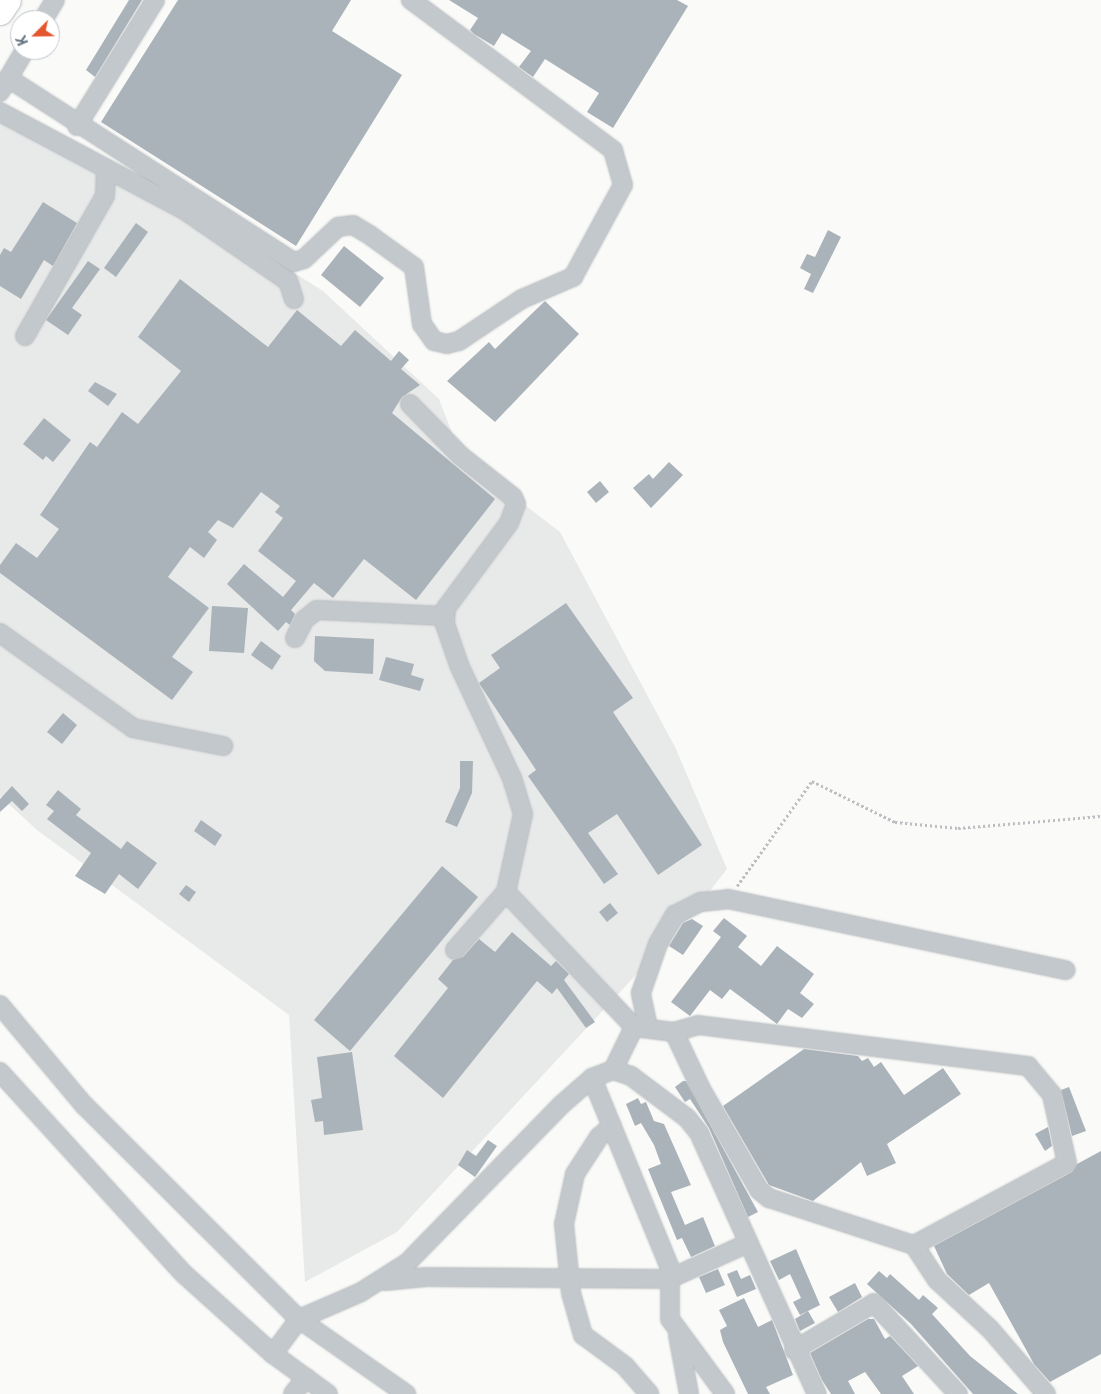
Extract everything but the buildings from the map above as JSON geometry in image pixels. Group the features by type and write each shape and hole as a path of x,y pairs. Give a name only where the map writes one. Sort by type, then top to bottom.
{"highway":[{"path":"0,12 8,0"}],"street":[{"path":"77,126 155,0"},
{"path":"19,60 4,85 77,126 294,262 304,259 338,227 353,226 414,267 422,324 434,341 460,341 522,299 573,277 623,185 613,150 411,0"},
{"path":"0,112 194,216 288,281 294,299"},
{"path":"25,336 105,196 106,170"},
{"path":"410,404 516,504 509,523 446,608 445,616 459,666 512,778 523,814 506,892 455,950"},
{"path":"295,638 304,620 317,610 445,616"},
{"path":"0,634 133,728 223,746"},
{"path":"506,892 641,1027 674,1032 698,1025 1028,1066 1052,1095 1067,1163 914,1246"},
{"path":"273,1354 299,1319 382,1281 407,1263 592,1078 613,1070 641,1027 641,993 658,944 675,915 702,902 728,899 1066,970"},
{"path":"0,1005 83,1104 299,1319 406,1394"},
{"path":"674,1032 759,1190 782,1205 914,1246 937,1280 990,1329 1046,1394"},
{"path":"613,1070 632,1076 687,1118 699,1133 746,1244 794,1350 817,1394"},
{"path":"0,1072 184,1274 273,1354 328,1394"},
{"path":"592,1078 670,1268 666,1300 678,1334 689,1394"},
{"path":"612,1126 599,1137 575,1174 564,1224 570,1278 583,1334 625,1366 649,1394"},
{"path":"382,1281 426,1277 669,1279 746,1244"},
{"path":"794,1350 874,1303 958,1394"},
{"path":"678,1334 725,1394"},
{"path":"293,1394 306,1378"}],"path":[{"path":"728,899 812,781 895,822 958,828 1101,816"}],"shaded area":[{"path":"0,120 188,206 323,291 439,399 461,456 560,532 676,749 727,869 687,920 397,1232 305,1282 289,1015 37,830 0,796"}]}
